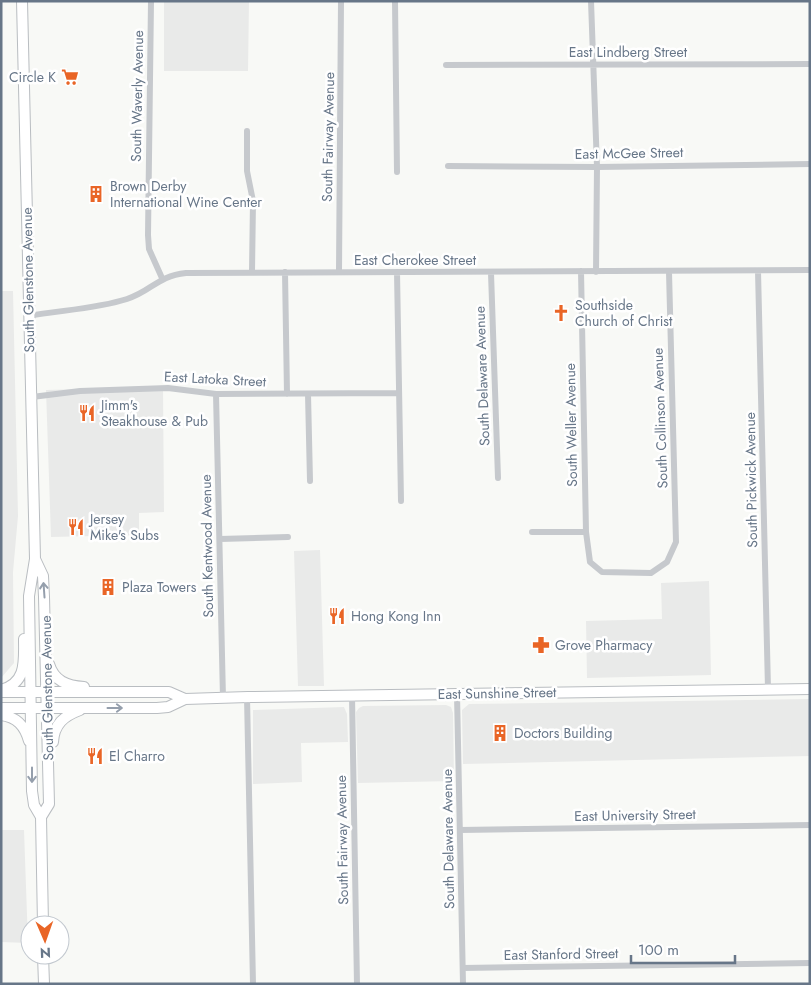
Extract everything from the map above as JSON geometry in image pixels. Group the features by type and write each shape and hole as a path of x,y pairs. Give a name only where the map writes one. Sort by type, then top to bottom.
{"main road":[{"name":"South Glenstone Avenue","path":"22,1 35,559 30,596 32,792 34,805 41,817 43,915"},
{"name":"South Glenstone Avenue","path":"35,559 43,576 48,693 49,804 41,817"},
{"path":"1,691 15,684 23,672 24,611 30,596"},
{"path":"46,654 52,673 70,686 143,687 162,692"},
{"name":"East Sunshine Street","path":"1,708 157,708 168,707 185,699 247,697 810,689"},
{"name":"East Sunshine Street","path":"1,691 32,693 169,692 185,699"},
{"path":"49,794 53,785 55,729 65,717 85,708"},
{"path":"1,715 11,717 22,725 32,753"},
{"path":"44,965 44,984"}],"street":[{"name":"South Waverly Avenue","path":"151,1 148,235 149,249 162,278"},
{"name":"South Fairway Avenue","path":"339,272 341,1"},
{"path":"395,1 397,172"},
{"path":"591,1 597,167 596,272"},
{"name":"East Lindberg Street","path":"446,65 810,64"},
{"path":"247,131 247,171 253,201 252,272"},
{"name":"East McGee Street","path":"448,166 597,167 810,164"},
{"name":"East Cherokee Street","path":"28,316 120,302 141,294 162,278 186,273 810,270"},
{"name":"South Weller Avenue","path":"581,271 586,532 590,562 602,572"},
{"name":"South Pickwick Avenue","path":"758,271 768,690"},
{"path":"285,272 287,394"},
{"path":"397,272 401,501"},
{"name":"South Collinson Avenue","path":"602,572 651,574 667,562 676,542 669,272"},
{"name":"South Delaware Avenue","path":"491,273 498,478"},
{"name":"East Latoka Street","path":"32,397 80,391 168,388 216,394 398,393"},
{"name":"South Kentwood Avenue","path":"216,394 223,698"},
{"path":"308,394 310,480"},
{"path":"532,532 586,532"},
{"path":"220,539 288,537"},
{"name":"South Delaware Avenue","path":"456,694 463,984"},
{"name":"South Fairway Avenue","path":"352,696 357,984"},
{"path":"247,697 253,984"},
{"name":"East University Street","path":"460,830 810,825"},
{"name":"East Stanford Street","path":"463,968 810,963"}],"shaded area":[{"path":"164,1 249,1 248,71 164,71"},
{"path":"1,291 13,291 18,516 13,572 14,663 1,678"},
{"path":"163,387 164,512 139,513 139,535 51,537 46,390"},
{"path":"320,550 324,686 298,686 294,551"},
{"path":"709,581 711,675 587,678 586,621 662,619 661,583"},
{"path":"810,699 810,756 463,764 462,710 469,704"},
{"path":"446,705 451,707 453,713 454,781 358,783 356,712 359,708 363,706"},
{"path":"344,707 347,714 348,742 301,743 302,782 253,784 253,710"},
{"path":"1,830 24,830 27,915 20,915 20,943 1,942"}],"place":[{"name":"Circle K","path":"70,77"},
{"name":"Brown Derby International Wine Center","path":"96,194"},
{"name":"Southside Church of Christ","path":"561,313"},
{"name":"Jimm's Steakhouse & Pub","path":"87,413"},
{"name":"Jersey Mike's Subs","path":"76,527"},
{"name":"Plaza Towers","path":"108,587"},
{"name":"Hong Kong Inn","path":"337,616"},
{"name":"Grove Pharmacy","path":"541,645"},
{"name":"Doctors Building","path":"500,733"},
{"name":"El Charro","path":"95,756"}]}
